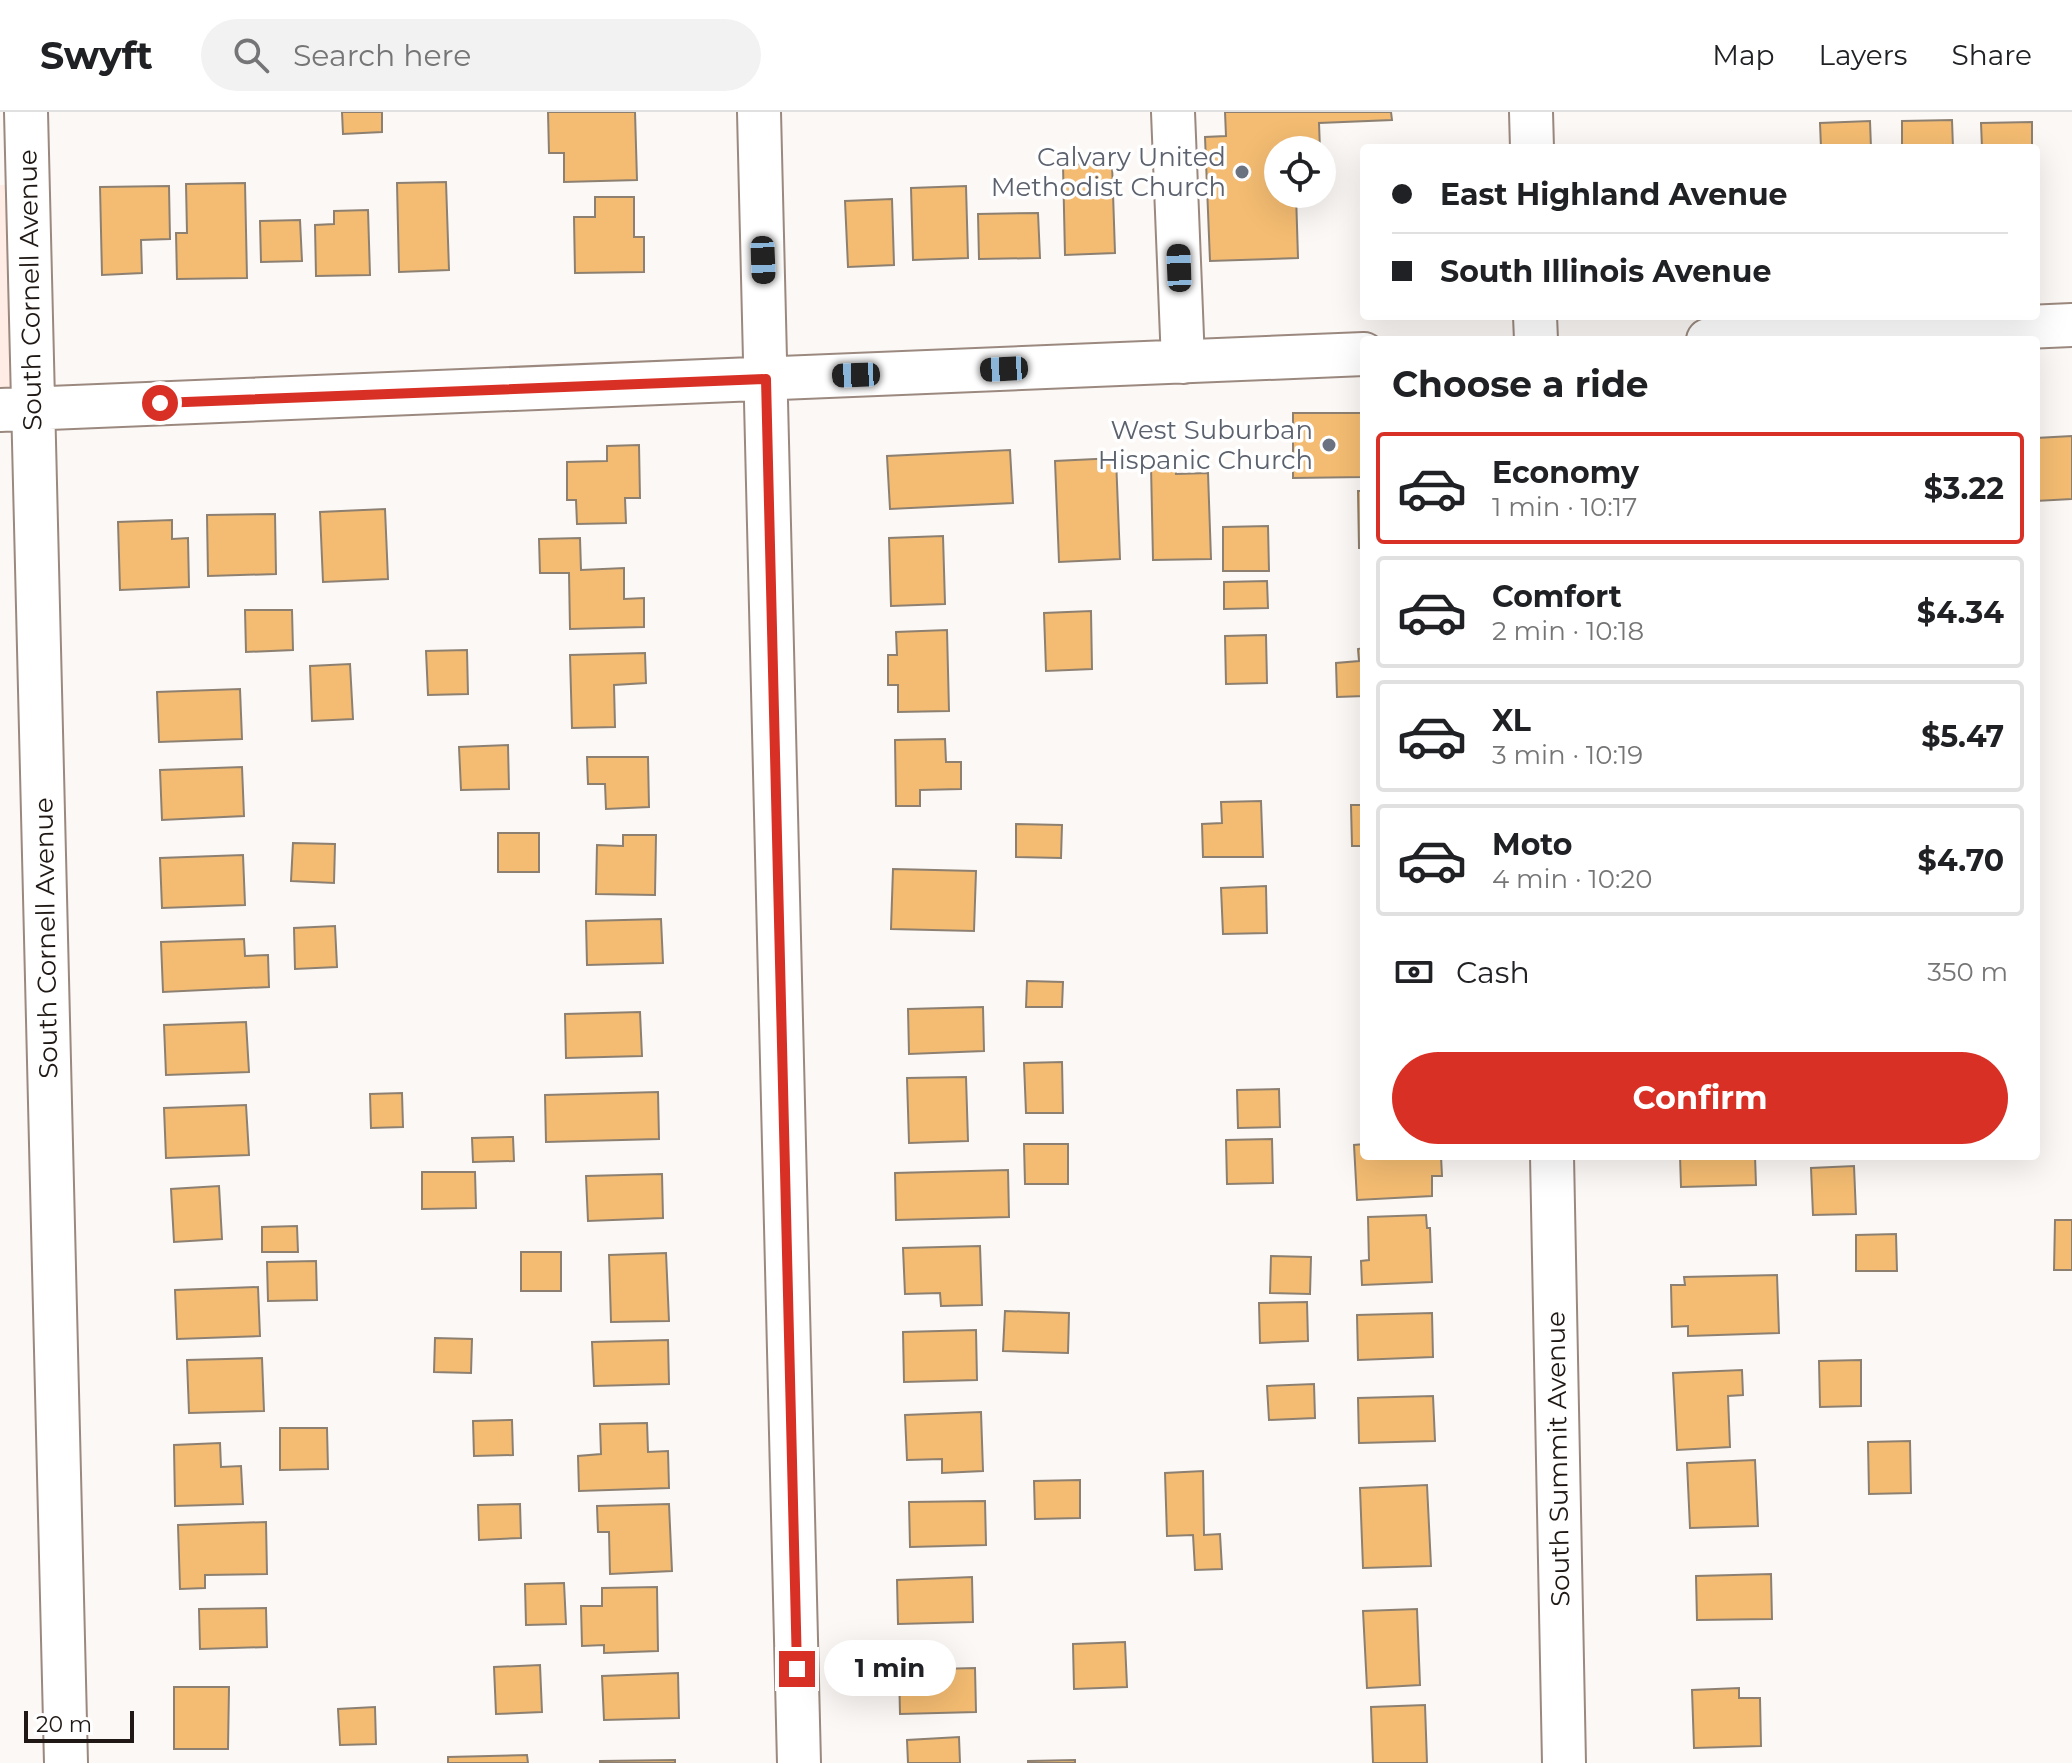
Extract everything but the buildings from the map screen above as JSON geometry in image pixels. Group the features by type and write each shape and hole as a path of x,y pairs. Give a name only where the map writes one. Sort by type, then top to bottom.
{"street":[{"name":"South Cornell Avenue","path":"26,112 14,204 16,409 66,1763"},
{"path":"759,112 799,1763"},
{"path":"1173,112 1183,362"},
{"path":"1531,112 1532,144"},
{"path":"1805,336 2072,325"},
{"path":"16,409 1360,354"},
{"name":"South Summit Avenue","path":"1552,1160 1564,1763"}],"shaded area":[{"path":"46,183 51,427 0,429 0,185"}],"place":[{"name":"Calvary United Methodist Church","path":"1242,172"},
{"name":"West Suburban Hispanic Church","path":"1329,445"}],"route":[{"path":"160,403 766,379 797,1669"}]}
